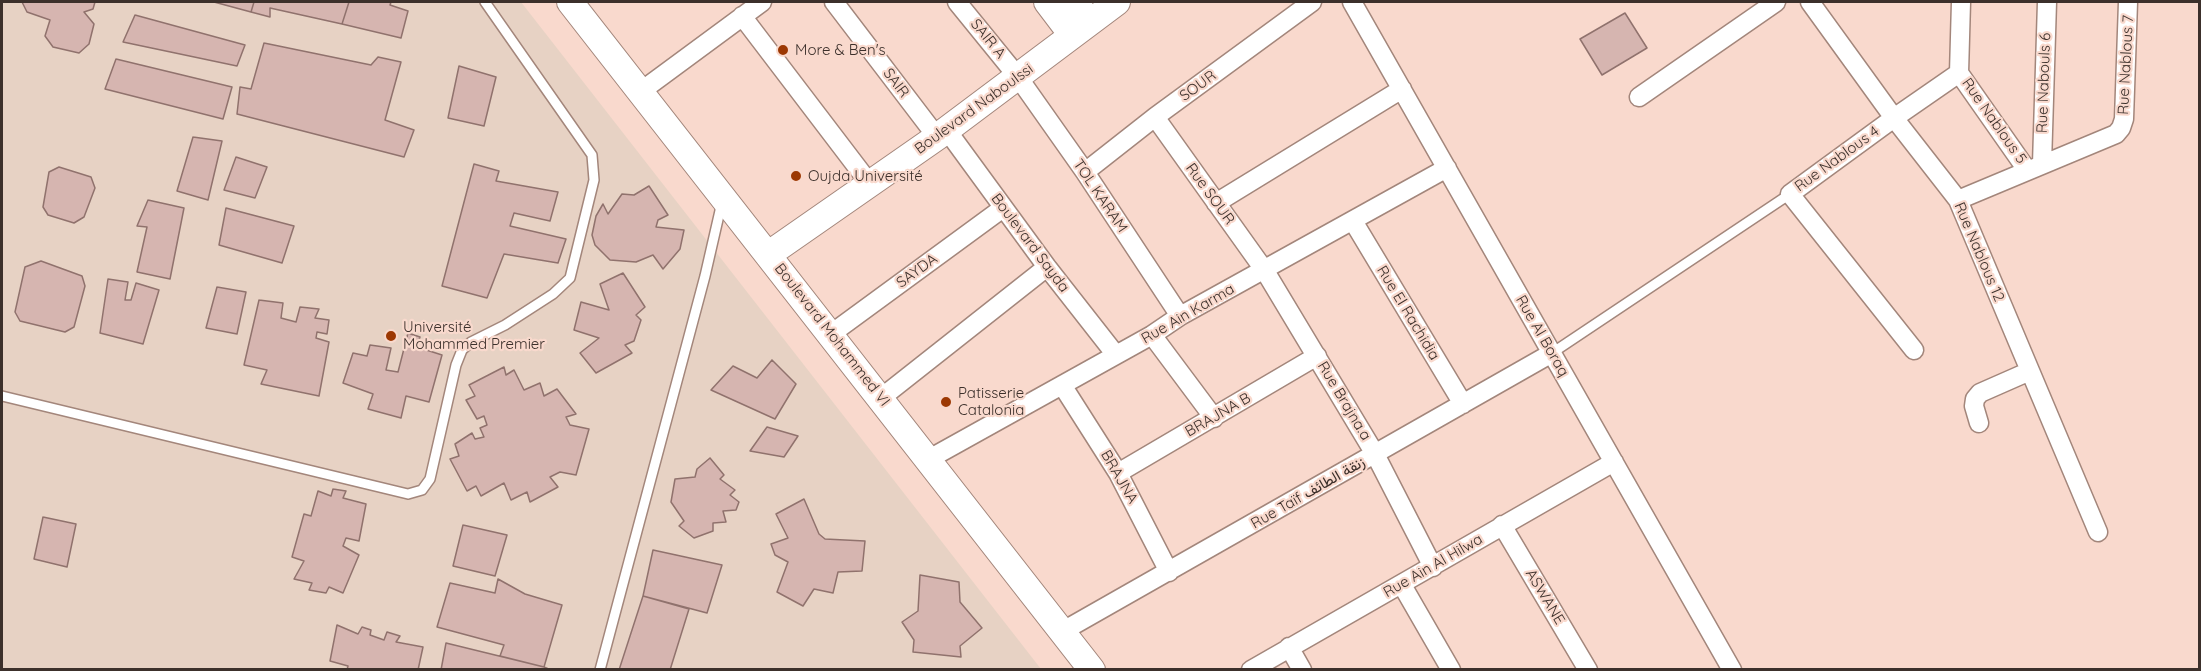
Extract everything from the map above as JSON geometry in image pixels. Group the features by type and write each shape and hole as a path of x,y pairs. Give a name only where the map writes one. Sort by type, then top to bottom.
{"street":[{"name":"Boulevard Mohammed VI","path":"570,2 723,199 770,254 1092,669"},
{"name":"SAIR","path":"834,2 941,133"},
{"name":"SAIR A","path":"957,2 1018,77"},
{"path":"1047,2 1081,29"},
{"path":"1075,2 1081,29"},
{"name":"Boulevard Naboulssi","path":"770,254 941,133 1118,2"},
{"name":"SOUR","path":"1085,172 1155,117 1312,2"},
{"name":"Rue Al Boraq","path":"1352,2 1732,669"},
{"path":"1640,98 1776,2"},
{"name":"Rue Nablous 12","path":"1810,2 1894,118 1958,200 2098,532"},
{"name":"Rue Nablous 5","path":"1961,2 1959,73 2035,167"},
{"name":"Rue Nabouls 6","path":"2035,167 2047,2"},
{"name":"Rue Nablous 7","path":"2035,167 2116,134 2121,128 2124,119 2128,2"},
{"path":"640,92 752,7 870,184"},
{"name":"Rue Nablous 4","path":"1914,350 1790,194 1959,73"},
{"name":"TOL KARAM","path":"1018,77 1085,172 1180,316"},
{"path":"1216,202 1402,89"},
{"name":"Rue SOUR","path":"1155,117 1265,271"},
{"name":"Boulevard Sayda","path":"941,133 1003,208 1116,355"},
{"path":"1958,200 2035,167"},
{"name":"Rue Ain Karma","path":"929,459 1447,168"},
{"name":"SAYDA","path":"831,334 1003,208"},
{"name":"Rue El Rachidia","path":"1353,221 1463,404"},
{"path":"881,398 1047,267"},
{"name":"Rue Brajna.a","path":"1265,271 1375,454 1433,567"},
{"path":"1152,335 1214,418"},
{"name":"Rue Taïf زنقة الطائف","path":"1063,631 1551,353"},
{"name":"BRAJNA B","path":"1118,472 1317,356"},
{"path":"1979,423 1974,406 1975,399 1980,393 2030,371"},
{"name":"BRAJNA","path":"1062,385 1118,472 1169,572"},
{"name":"Rue Ain Al Hilwa","path":"1251,669 1402,585 1614,462"},
{"name":"ASWANE","path":"1502,525 1588,669"},
{"path":"1402,585 1451,669"},
{"path":"1289,647 1302,669"}],"lane":[{"path":"2,396 408,494 422,490 430,479 456,364 462,350 471,342 505,325 553,294 570,278 594,180 592,155 485,2"},
{"path":"1551,353 1790,194"},
{"path":"600,669 699,298 723,199"}],"shaded area":[{"name":"Université Mohammed Premier","path":"2,2 521,2 1041,669 2,669"}],"building":[{"path":"22,2 95,2 93,9 84,12 94,24 89,44 79,53 53,47 45,36 50,20 27,12"},
{"path":"214,2 254,2 251,12"},
{"path":"254,2 349,2 342,24 270,8 270,17 251,12"},
{"path":"349,2 391,2 390,5 408,11 401,38 342,24"},
{"path":"1625,13 1647,48 1602,75 1580,39"},
{"path":"135,15 245,45 237,66 123,42"},
{"path":"264,43 371,65 378,57 401,62 385,120 414,130 404,157 237,114 240,87 251,89"},
{"path":"116,59 232,87 223,119 105,89"},
{"path":"459,66 496,77 484,126 448,118"},
{"path":"193,137 222,141 208,200 177,191"},
{"path":"236,157 267,167 255,198 224,190"},
{"path":"474,164 499,171 496,181 558,192 550,221 514,213 510,226 566,239 558,263 504,254 487,298 442,286"},
{"path":"59,167 91,177 95,188 84,217 74,223 48,215 43,207 49,172"},
{"path":"649,186 668,215 658,220 656,227 684,230 680,249 663,269 653,255 636,262 610,260 595,245 592,235 596,216 603,204 608,214 622,194 634,195"},
{"path":"148,200 184,208 170,279 137,272 147,227 137,226"},
{"path":"226,208 294,226 282,263 219,245"},
{"path":"41,261 82,276 85,286 74,327 65,332 20,321 15,312 25,267"},
{"path":"623,273 645,307 636,315 641,320 634,341 625,345 632,353 596,373 580,353 599,338 574,330 581,302 609,310 600,284"},
{"path":"108,279 128,282 125,300 131,300 136,283 159,290 143,344 100,333"},
{"path":"217,287 246,292 237,334 206,328"},
{"path":"259,300 283,303 281,318 296,322 300,307 319,309 315,318 329,320 327,334 317,332 316,338 329,342 319,396 261,384 267,370 244,365"},
{"path":"408,333 420,337 417,347 442,355 429,402 406,396 401,418 368,409 373,394 343,383 353,353 367,356 370,345 391,348 386,370 398,372"},
{"path":"772,360 796,384 775,419 711,390 733,366 757,378"},
{"path":"504,367 506,375 514,370 524,390 540,383 544,396 557,389 576,414 566,417 570,425 589,429 576,475 560,472 550,477 558,487 530,502 527,492 511,500 504,483 481,496 476,486 467,491 450,459 459,456 455,444 472,433 475,439 484,437 480,428 487,425 484,416 477,419 466,400 475,396 469,385"},
{"path":"767,427 798,436 784,457 750,451"},
{"path":"710,458 724,475 720,479 735,490 730,495 739,502 736,510 723,511 726,522 713,523 713,531 694,538 679,526 684,521 671,502 675,479 695,477 697,469"},
{"path":"333,489 346,491 343,498 366,504 359,541 346,538 343,546 359,555 343,593 329,587 326,593 309,590 312,583 294,579 304,561 292,557 304,514 311,516 318,491 331,496"},
{"path":"804,499 819,534 825,539 865,541 862,571 838,572 833,593 814,589 803,606 777,592 788,562 775,555 771,544 788,538 776,514"},
{"path":"43,517 76,524 67,567 34,559"},
{"path":"463,525 507,535 495,576 453,566"},
{"path":"653,550 722,565 707,613 643,596"},
{"path":"920,575 959,582 960,602 982,628 960,646 961,657 913,652 914,640 902,622 918,611"},
{"path":"498,579 525,594 562,605 544,667 500,656 504,645 437,627 450,583 495,593"},
{"path":"643,596 689,609 670,670 619,670"},
{"path":"337,625 358,634 362,627 371,630 370,635 384,640 387,632 400,636 396,642 423,647 418,670 347,670 348,666 330,661"},
{"path":"446,643 544,667 551,670 441,670"}],"place":[{"name":"More & Ben's","path":"783,50"},
{"name":"Oujda Université","path":"796,176"},
{"name":"Université Mohammed Premier","path":"391,336"},
{"name":"Patisserie Catalonia","path":"946,402"}]}
